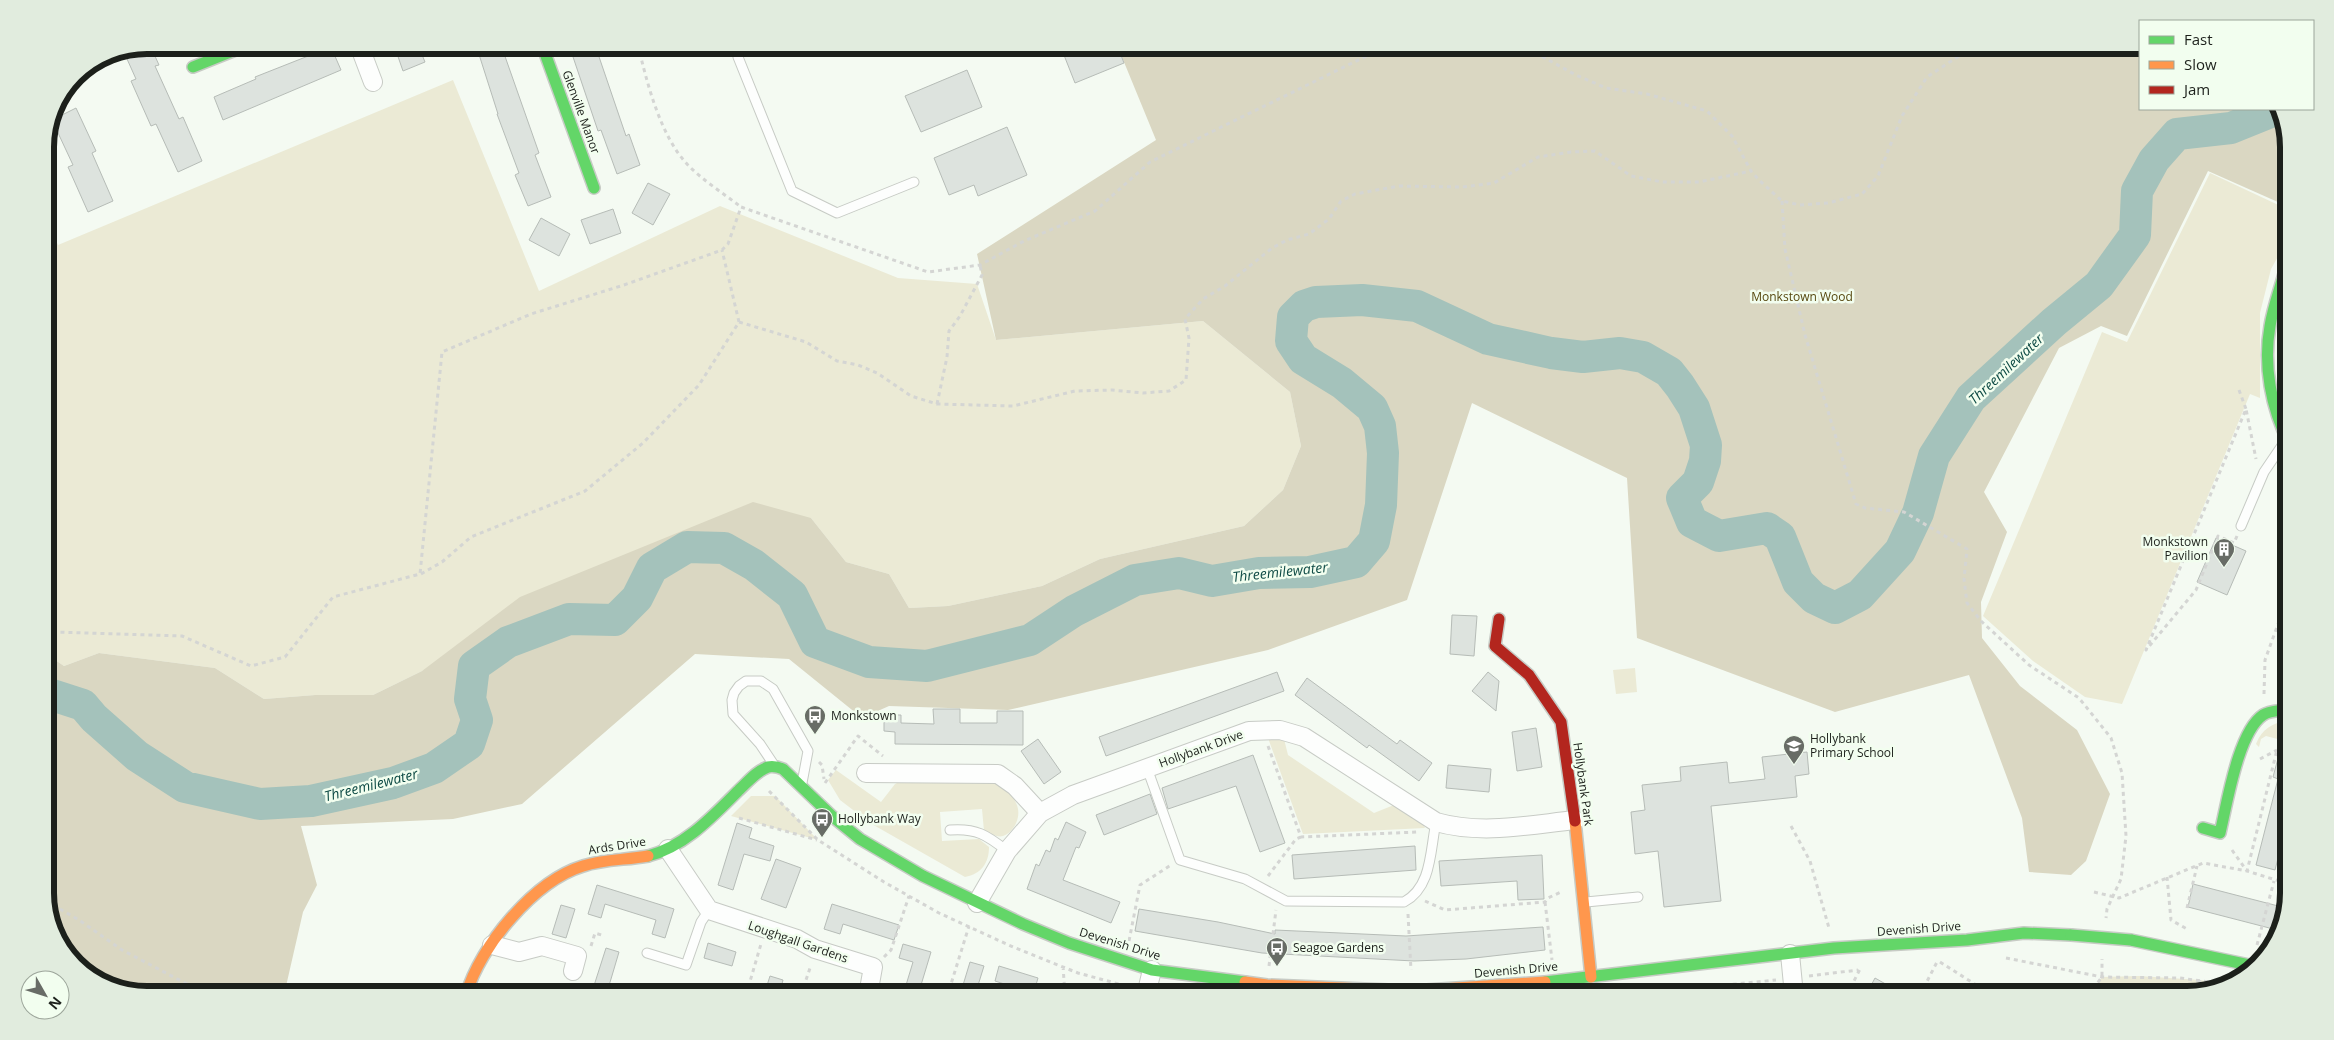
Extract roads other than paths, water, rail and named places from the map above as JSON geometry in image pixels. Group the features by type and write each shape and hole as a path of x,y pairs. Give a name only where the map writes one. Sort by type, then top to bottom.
{"street":[{"path":"193,67 226,54"},
{"path":"362,54 373,82"},
{"name":"Glenville Manor","path":"545,54 594,188"},
{"path":"2280,289 2270,328 2270,382 2280,421"},
{"name":"Hollybank Park","path":"1499,620 1495,646 1529,675 1560,722 1575,820 1591,977"},
{"path":"2202,828 2220,832 2243,745 2254,723 2264,714 2280,711"},
{"name":"Hollybank Drive","path":"977,903 1007,850 1040,814 1073,795 1250,731 1280,730 1304,737 1435,827 1483,830 1575,820"},
{"name":"Devenish Drive","path":"774,765 783,769 833,818 860,839 923,876 977,903 1069,943 1152,970 1267,985 1291,986"},
{"name":"Ards Drive","path":"468,986 474,971 492,945 529,899 555,879 582,866 643,858 668,849 685,838 754,776 766,767 774,765"},
{"path":"866,773 998,774 1015,786 1040,814"},
{"path":"668,849 709,910"},
{"name":"Loughgall Gardens","path":"709,910 797,939 816,949 873,967 870,986"},
{"name":"Devenish Drive","path":"1482,986 1591,977 1834,948 1967,940 2024,933 2071,934 2131,940 2247,964"},
{"path":"492,945 519,952 542,946 577,956 573,971"},
{"path":"1790,954 1794,986"},
{"path":"1148,986 1152,970"}],"lane":[{"path":"739,54 738,57 792,191 837,213 914,182"},
{"path":"2241,526 2260,482 2280,449"},
{"path":"774,765 760,744 733,714 732,700 734,693 746,681 761,681 772,689 808,751 802,787"},
{"path":"1147,768 1180,860 1245,879 1286,901 1404,902 1415,896 1424,883 1435,827"},
{"path":"950,830 968,828 995,841 1007,850"},
{"path":"1583,902 1638,897"},
{"path":"647,953 686,965 701,922 709,910"}],"waterway":[{"name":"Threemilewater","path":"54,696 83,705 94,718 137,756 185,787 260,804 311,801 393,783 434,768 469,744 477,720 470,699 474,666 508,642 569,619 615,620 637,598 652,568 687,547 724,548 754,565 792,595 815,642 869,662 927,666 1030,640 1074,611 1135,580 1179,573 1212,581 1259,573 1310,572 1356,562 1374,541 1381,505 1383,453 1380,426 1372,408 1342,383 1303,359 1291,341 1293,317 1304,306 1316,302 1362,300 1417,306 1488,339 1551,353 1583,357 1620,353 1643,357 1669,372 1694,408 1706,445 1705,461 1698,482 1682,498 1692,522 1719,536 1767,528 1780,537 1798,582 1814,598 1835,608 1860,595 1900,551 1918,513 1934,456 1971,398 2054,322 2099,285 2135,235 2137,191 2154,160 2177,134 2231,128 2273,111"}],"place":[{"name":"Monkstown Pavilion","path":"2224,568"},
{"name":"Monkstown","path":"815,735"},
{"name":"Hollybank Primary School","path":"1794,765"},
{"name":"Hollybank Way","path":"822,838"},
{"name":"Seagoe Gardens","path":"1277,967"}],"park label":[{"name":"Monkstown Wood","path":"1802,297"}]}
